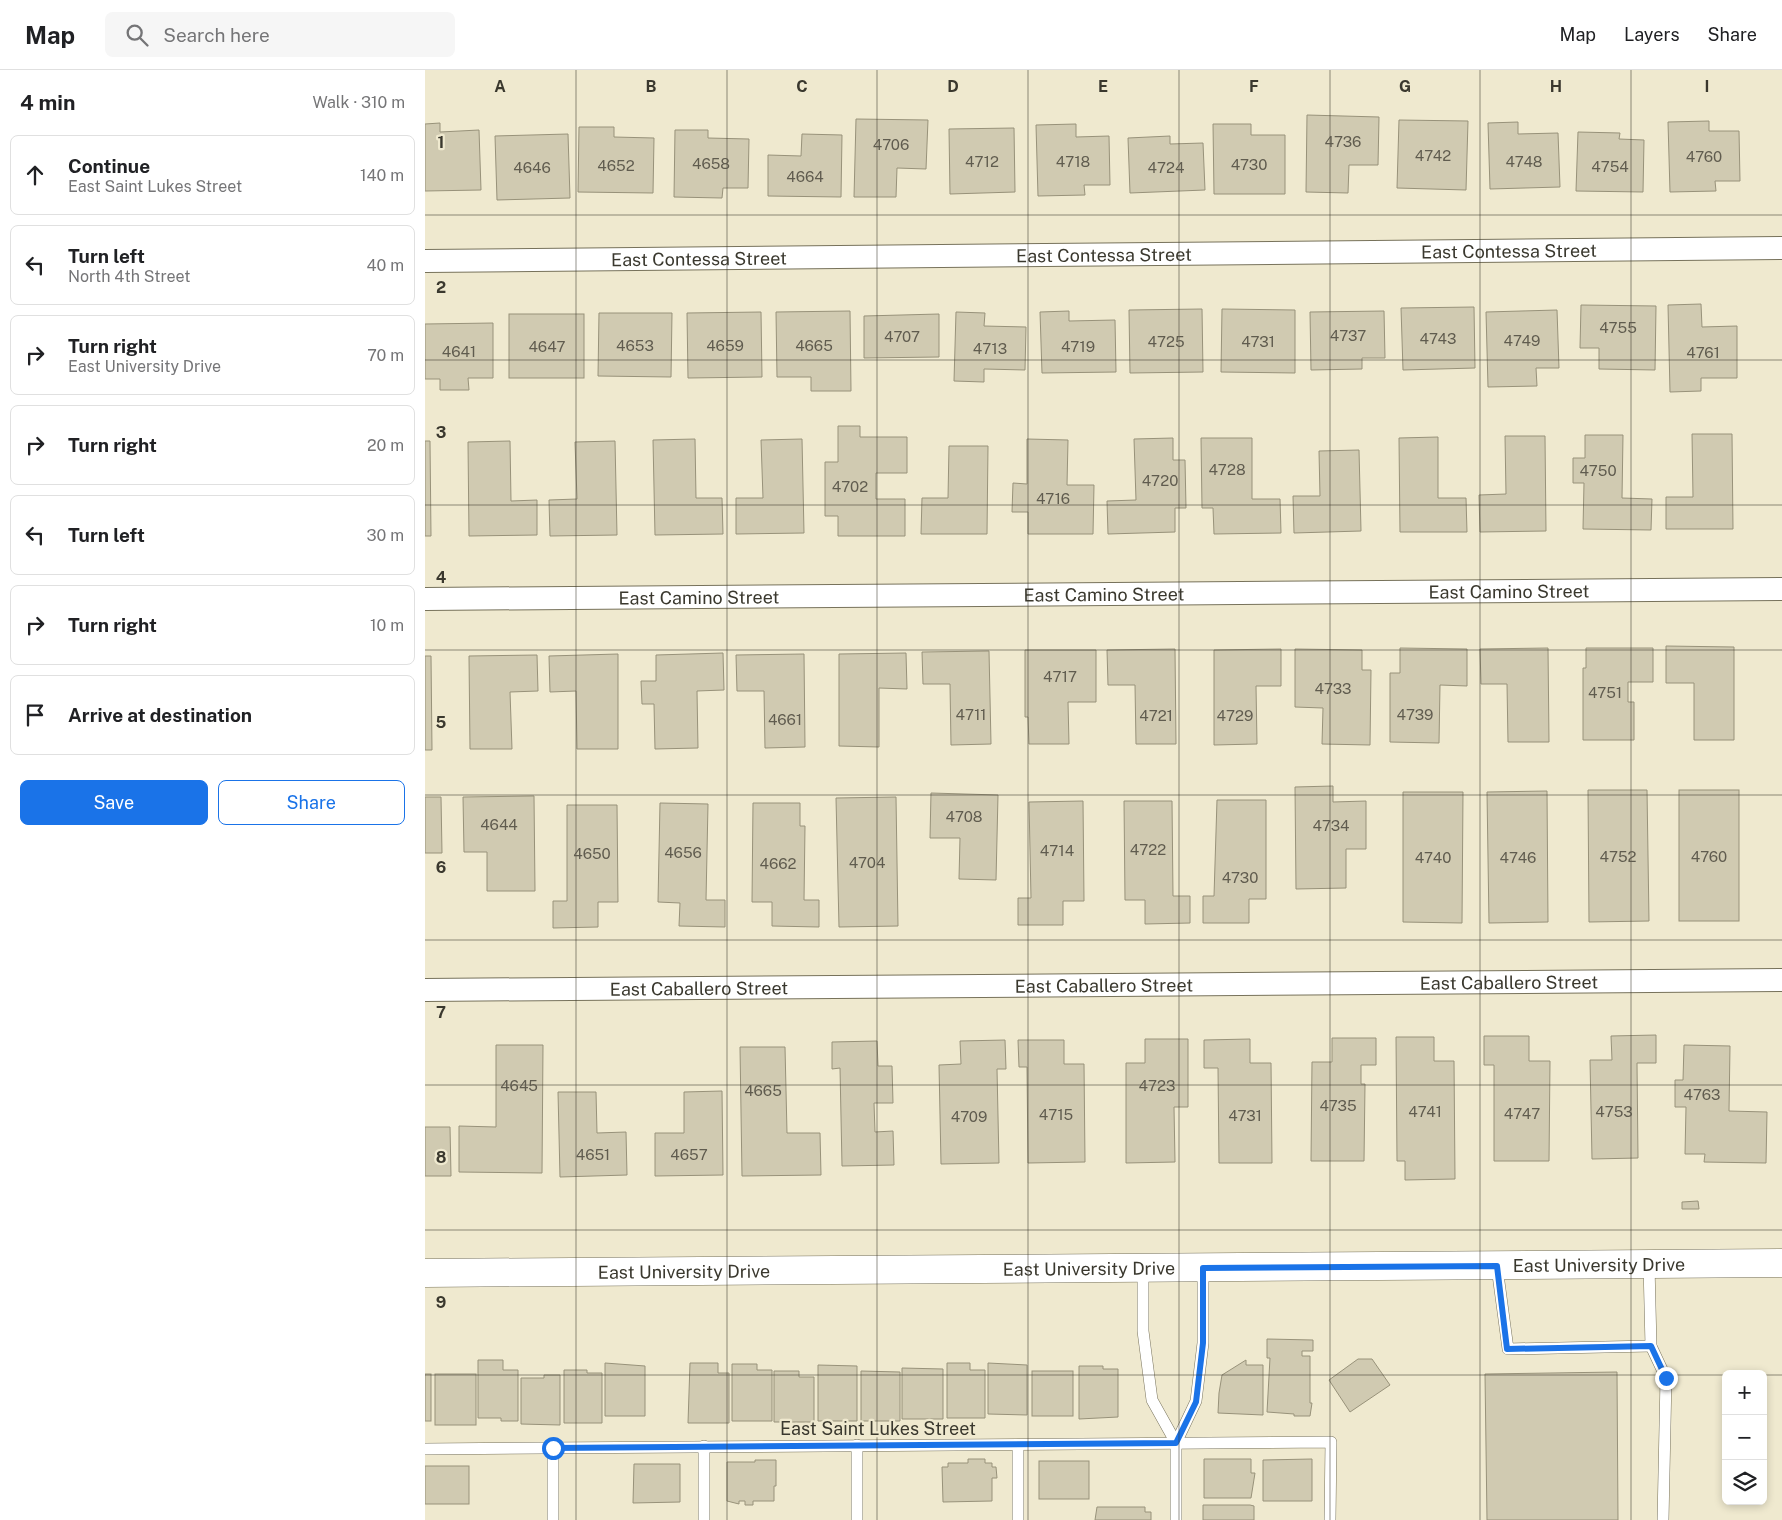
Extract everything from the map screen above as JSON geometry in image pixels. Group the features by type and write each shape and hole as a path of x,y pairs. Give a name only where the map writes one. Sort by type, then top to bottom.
{"main road":[{"name":"East University Drive","path":"425,1273 1782,1263"}],"street":[{"name":"East Contessa Street","path":"425,261 1782,248"},
{"name":"East Camino Street","path":"425,599 1782,589"},
{"name":"East Caballero Street","path":"425,990 1782,980"}],"lane":[{"path":"1649,1265 1651,1346 1666,1378 1663,1520"},
{"path":"1497,1266 1507,1349 1651,1346"},
{"path":"1143,1268 1143,1331 1152,1400 1176,1443"},
{"path":"1176,1520 1176,1443 1196,1402 1203,1343 1203,1268"},
{"name":"East Saint Lukes Street","path":"425,1449 1331,1442 1330,1520"},
{"path":"1018,1444 1018,1520"},
{"path":"704,1446 704,1520"},
{"path":"857,1446 857,1520"},
{"path":"553,1448 553,1520"}],"building":[{"path":"1307,115 1379,117 1378,165 1349,165 1348,193 1306,192"},
{"path":"856,119 928,120 926,169 897,168 896,197 854,197"},
{"path":"1399,120 1468,121 1466,190 1397,188"},
{"path":"1709,121 1709,131 1739,131 1740,181 1715,181 1716,191 1670,192 1668,122"},
{"path":"1518,122 1518,134 1558,133 1560,187 1490,189 1488,123"},
{"path":"440,123 440,132 479,130 481,190 425,191 425,124"},
{"path":"1076,124 1076,137 1109,136 1110,185 1084,185 1085,195 1038,196 1036,125"},
{"path":"1213,124 1251,124 1251,135 1285,135 1285,194 1214,194"},
{"path":"579,127 614,127 614,137 654,138 653,193 578,192"},
{"path":"1014,128 1015,192 950,194 949,129"},
{"path":"675,130 708,130 708,138 749,139 748,188 723,188 722,198 674,197"},
{"path":"1578,132 1620,133 1619,139 1644,140 1643,192 1576,191"},
{"path":"568,134 570,198 497,200 495,136"},
{"path":"802,134 842,135 841,197 768,196 768,155 801,156"},
{"path":"1170,136 1170,144 1203,143 1205,190 1130,193 1128,138"},
{"path":"1701,304 1702,327 1737,326 1737,378 1701,378 1701,391 1670,392 1668,305"},
{"path":"1581,305 1656,306 1655,370 1599,369 1599,348 1580,348"},
{"path":"1474,307 1475,368 1403,370 1401,308"},
{"path":"1202,309 1203,372 1130,373 1129,310"},
{"path":"1222,309 1295,310 1295,373 1221,372"},
{"path":"1557,310 1559,368 1536,368 1537,386 1488,387 1486,312"},
{"path":"850,311 851,391 811,391 811,377 777,377 776,312"},
{"path":"1069,311 1069,321 1115,320 1116,372 1042,373 1040,312"},
{"path":"1384,311 1385,358 1362,358 1362,369 1311,370 1310,312"},
{"path":"761,312 762,377 688,378 687,313"},
{"path":"956,312 985,313 984,326 1026,327 1025,370 984,369 984,382 954,381"},
{"path":"599,313 672,313 671,377 598,376"},
{"path":"509,314 584,314 584,378 509,378"},
{"path":"939,314 939,357 864,358 864,316"},
{"path":"493,323 493,378 468,378 469,390 440,390 440,379 425,379 425,324"},
{"path":"838,426 860,426 860,437 907,437 907,473 876,473 876,499 905,499 905,536 838,536 838,516 825,516 825,462 838,462"},
{"path":"1692,434 1732,434 1733,529 1666,529 1666,497 1693,497"},
{"path":"1585,435 1623,435 1622,498 1652,499 1651,530 1583,529 1584,483 1573,483 1573,458 1585,458"},
{"path":"1505,436 1545,436 1546,531 1480,532 1479,495 1506,494"},
{"path":"1438,437 1438,498 1466,498 1467,532 1400,532 1399,438"},
{"path":"1173,438 1173,460 1185,460 1186,508 1175,508 1175,532 1108,534 1107,501 1136,500 1134,439"},
{"path":"1201,438 1252,438 1252,499 1280,499 1281,533 1214,534 1213,508 1202,508"},
{"path":"695,439 696,498 722,498 723,534 655,535 653,440"},
{"path":"802,439 804,533 736,534 736,498 763,498 761,440"},
{"path":"1027,439 1068,440 1067,485 1094,485 1093,534 1028,534 1028,512 1012,512 1013,483 1027,484"},
{"path":"425,441 430,441 431,536 425,536"},
{"path":"510,441 511,501 537,500 537,535 469,536 468,442"},
{"path":"615,441 617,535 550,536 549,500 577,499 575,442"},
{"path":"949,446 988,446 987,534 921,534 922,498 948,498"},
{"path":"1359,450 1361,531 1294,533 1293,496 1320,496 1319,451"},
{"path":"1666,646 1734,647 1734,740 1694,740 1694,683 1666,683"},
{"path":"1400,648 1467,649 1467,686 1440,685 1439,743 1390,742 1390,673 1400,673"},
{"path":"1548,648 1549,742 1508,742 1507,684 1481,684 1480,649"},
{"path":"1586,648 1653,648 1653,682 1628,682 1628,702 1634,702 1634,740 1583,740 1583,668 1586,668"},
{"path":"1175,649 1176,744 1136,744 1135,685 1108,685 1107,650"},
{"path":"1281,649 1281,686 1256,686 1257,744 1214,745 1214,650"},
{"path":"1295,649 1362,650 1362,670 1371,670 1370,745 1322,744 1323,708 1295,707"},
{"path":"1025,650 1096,650 1096,702 1068,702 1069,744 1029,744 1028,717 1025,717"},
{"path":"989,651 991,744 951,745 950,684 923,684 922,652"},
{"path":"723,653 724,690 697,691 698,748 655,749 654,704 642,704 641,681 656,681 656,655"},
{"path":"906,653 907,689 879,688 879,747 839,746 839,654"},
{"path":"618,654 618,749 577,749 576,691 550,692 549,656"},
{"path":"804,654 805,747 765,748 764,691 737,691 736,655"},
{"path":"537,655 538,691 510,692 512,749 470,749 469,656"},
{"path":"425,656 431,656 432,750 425,750"},
{"path":"1333,786 1333,802 1366,801 1366,849 1346,849 1346,888 1296,889 1295,787"},
{"path":"1588,790 1647,790 1649,921 1589,922"},
{"path":"1679,790 1739,790 1739,921 1679,921"},
{"path":"1547,791 1548,922 1489,923 1487,792"},
{"path":"1403,792 1463,792 1462,923 1403,922"},
{"path":"931,793 998,795 996,880 959,879 960,838 930,838"},
{"path":"534,796 535,891 487,891 487,852 464,852 463,797"},
{"path":"425,797 441,797 442,853 425,853"},
{"path":"896,797 898,926 839,927 836,798"},
{"path":"1217,800 1266,800 1266,899 1249,899 1249,923 1203,923 1203,896 1214,896"},
{"path":"1083,801 1084,901 1063,901 1063,925 1018,925 1018,898 1031,898 1029,802"},
{"path":"1124,801 1172,801 1173,896 1190,896 1190,923 1145,924 1145,900 1125,900"},
{"path":"660,803 708,804 706,900 725,900 725,927 679,926 680,903 658,902"},
{"path":"753,803 800,803 800,826 805,826 804,900 819,900 819,927 772,926 772,902 752,902"},
{"path":"567,805 617,805 618,902 598,902 598,927 553,928 553,901 567,901"},
{"path":"1656,1035 1656,1063 1637,1063 1638,1158 1592,1159 1590,1060 1612,1060 1611,1036"},
{"path":"1484,1036 1529,1036 1529,1061 1550,1061 1549,1161 1494,1161 1494,1065 1484,1065"},
{"path":"1396,1037 1434,1037 1434,1061 1454,1061 1455,1179 1405,1180 1405,1161 1397,1161"},
{"path":"1332,1038 1376,1038 1376,1065 1361,1065 1361,1084 1365,1084 1364,1161 1311,1161 1312,1062 1332,1062"},
{"path":"1145,1039 1188,1039 1188,1107 1174,1107 1175,1162 1126,1163 1126,1063 1145,1063"},
{"path":"1250,1039 1250,1063 1271,1063 1272,1163 1219,1163 1218,1068 1204,1068 1204,1040"},
{"path":"1005,1040 1006,1069 997,1069 999,1163 941,1164 939,1065 961,1064 960,1041"},
{"path":"1018,1040 1064,1040 1064,1064 1084,1064 1085,1162 1028,1163 1027,1067 1019,1067"},
{"path":"877,1041 878,1066 892,1066 893,1103 874,1103 875,1132 893,1131 894,1165 842,1166 840,1068 832,1069 832,1042"},
{"path":"496,1045 543,1045 542,1173 459,1172 459,1126 496,1127"},
{"path":"1684,1045 1730,1046 1729,1111 1767,1112 1766,1163 1704,1162 1705,1154 1685,1154 1686,1107 1675,1107 1675,1080 1683,1080"},
{"path":"740,1047 785,1047 787,1133 820,1133 821,1175 742,1176"},
{"path":"722,1091 723,1175 655,1176 655,1133 684,1133 684,1092"},
{"path":"558,1092 596,1092 597,1133 626,1132 627,1175 560,1177"},
{"path":"425,1127 450,1127 451,1176 425,1176"},
{"path":"1698,1201 1699,1209 1682,1209 1682,1202"},
{"path":"1267,1339 1313,1340 1313,1351 1302,1351 1302,1356 1310,1356 1310,1403 1312,1403 1310,1416 1267,1412 1270,1358 1267,1358"},
{"path":"1358,1359 1372,1359 1390,1385 1350,1412 1329,1380"},
{"path":"478,1360 503,1360 503,1370 518,1370 518,1421 501,1421 501,1418 478,1418"},
{"path":"1246,1360 1246,1365 1263,1365 1263,1415 1218,1413 1222,1375"},
{"path":"605,1363 645,1366 645,1416 605,1416"},
{"path":"690,1363 718,1363 718,1373 729,1373 729,1423 688,1423"},
{"path":"947,1363 970,1363 970,1370 985,1370 985,1418 947,1418"},
{"path":"988,1363 1027,1365 1027,1415 988,1414"},
{"path":"732,1364 757,1364 757,1370 772,1370 772,1421 732,1421"},
{"path":"818,1365 857,1366 857,1421 818,1421"},
{"path":"1079,1366 1103,1366 1103,1369 1118,1369 1118,1417 1079,1419"},
{"path":"902,1368 943,1369 943,1419 902,1419"},
{"path":"564,1370 587,1370 587,1373 602,1373 602,1423 564,1423"},
{"path":"774,1371 799,1371 799,1377 814,1377 814,1422 774,1422"},
{"path":"861,1371 900,1372 900,1421 861,1421"},
{"path":"1032,1371 1073,1371 1073,1416 1032,1416"},
{"path":"1617,1372 1618,1520 1487,1520 1485,1374"},
{"path":"425,1374 431,1374 431,1421 425,1421"},
{"path":"435,1374 476,1374 476,1425 435,1425"},
{"path":"544,1375 560,1375 560,1425 521,1424 521,1378 544,1378"},
{"path":"968,1459 985,1459 985,1463 992,1463 992,1467 996,1467 997,1478 992,1478 992,1501 943,1502 942,1467 948,1467 948,1463 968,1463"},
{"path":"1204,1459 1251,1459 1251,1473 1255,1473 1251,1498 1204,1498"},
{"path":"1312,1459 1312,1501 1263,1501 1263,1460"},
{"path":"755,1460 776,1460 774,1501 753,1501 753,1505 745,1505 745,1501 739,1501 739,1504 727,1501 727,1462 755,1462"},
{"path":"1039,1461 1089,1461 1089,1499 1039,1499"},
{"path":"634,1464 680,1464 680,1502 633,1503"},
{"path":"425,1466 469,1466 469,1504 425,1504"},
{"path":"1203,1505 1254,1506 1254,1520 1203,1520"},
{"path":"1097,1507 1145,1507 1145,1512 1151,1512 1151,1520 1095,1520"}],"route":[{"path":"553,1448 1176,1443 1196,1402 1203,1343 1203,1268 1497,1266 1507,1349 1651,1346 1666,1378"}]}
